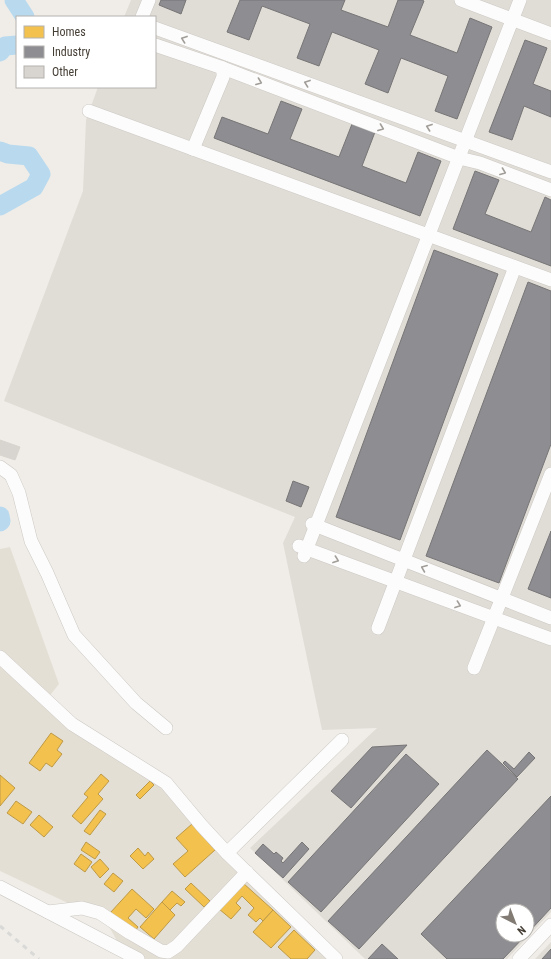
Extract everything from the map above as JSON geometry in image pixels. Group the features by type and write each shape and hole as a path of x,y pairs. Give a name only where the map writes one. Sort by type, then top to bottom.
{"street":[{"path":"142,16 149,0"},
{"path":"461,0 551,34"},
{"path":"520,0 466,141 303,550 396,582 551,639"},
{"path":"156,28 551,172"},
{"path":"156,44 223,68 459,158 480,163 551,190"},
{"path":"193,149 223,77 223,68"},
{"path":"89,111 551,280"},
{"path":"378,628 515,267"},
{"path":"0,467 11,475 19,493 31,541 47,573 74,635 136,704 166,728"},
{"path":"474,668 551,474"},
{"path":"313,525 551,618"},
{"path":"0,657 72,724 166,783 227,853 336,959"},
{"path":"227,853 342,740"},
{"path":"48,912 82,908 100,913 167,955 246,872"},
{"path":"0,887 138,959"},
{"path":"519,959 551,925"}],"shaded area":[{"path":"131,0 551,0 551,912 535,929 535,903 495,903 495,943 522,943 507,959 365,959 250,848 377,728 322,730 283,543 295,517 4,401 83,191 86,120 98,88 156,88 156,16 124,16"},
{"path":"10,547 59,684 43,704 154,781 328,959 132,959 122,950 106,921 0,871 0,549"},
{"path":"551,942 551,959 535,959"}],"building: Homes":[{"path":"51,733 63,741 57,750 62,754 52,767 46,763 40,771 29,763"},
{"path":"101,774 109,781 98,794 103,799 81,824 72,816 88,797 84,794"},
{"path":"0,775 15,788 0,806"},
{"path":"150,781 154,785 140,799 136,795"},
{"path":"16,801 32,812 23,824 7,813"},
{"path":"100,810 106,814 90,835 84,831"},
{"path":"39,815 53,827 44,837 30,825"},
{"path":"192,824 215,850 185,877 173,864 188,851 176,838"},
{"path":"86,842 100,852 95,859 81,850"},
{"path":"138,848 145,856 148,852 154,859 143,869 130,856"},
{"path":"81,854 92,862 85,872 74,864"},
{"path":"100,859 109,869 100,878 91,867"},
{"path":"113,873 123,881 114,892 104,884"},
{"path":"191,883 210,901 204,907 185,889"},
{"path":"243,883 273,910 263,921 260,918 256,922 248,915 254,908 242,896 236,903 241,908 231,919 219,909"},
{"path":"132,889 154,909 146,918 136,909 128,918 138,927 133,934 110,913"},
{"path":"172,891 185,902 181,906 177,903 170,910 162,902"},
{"path":"162,902 175,915 154,939 140,927"},
{"path":"273,910 291,927 271,948 253,932"},
{"path":"294,930 315,950 307,959 291,959 278,947"}],"building: Industry":[{"path":"161,0 186,0 181,14 159,5"},
{"path":"240,0 345,0 341,10 388,27 398,0 422,0 424,1 410,35 457,53 470,18 492,27 457,119 435,111 448,76 401,58 388,93 365,84 379,50 332,32 319,66 297,58 310,24 262,6 249,40 227,32"},
{"path":"525,40 547,48 533,84 551,91 551,117 524,106 512,140 489,132"},
{"path":"281,101 302,109 290,139 339,157 352,124 375,132 362,166 406,183 418,152 441,161 420,216 214,138 222,117 268,134"},
{"path":"475,171 499,180 485,214 531,232 545,197 551,200 551,266 453,229"},
{"path":"434,250 498,274 400,540 336,517"},
{"path":"528,282 551,291 551,444 499,583 426,556"},
{"path":"293,481 309,487 301,507 286,501"},
{"path":"551,531 551,598 528,589"},
{"path":"407,745 351,808 331,791 372,747"},
{"path":"487,750 518,779 359,949 328,921"},
{"path":"529,752 535,758 517,777 503,763 505,761 514,769"},
{"path":"406,754 439,784 321,912 288,882"},
{"path":"551,796 551,908 535,925 535,903 495,903 495,943 518,943 503,959 447,959 421,934"},
{"path":"302,842 309,849 283,878 255,853 263,844 274,854 276,852 283,858 281,861 283,863"},
{"path":"382,944 398,959 368,959"},
{"path":"551,949 551,959 542,959"}],"building: Other":[{"path":"0,440 20,447 15,460 0,455"}],"waterway":[{"path":"14,0 24,16"},
{"path":"0,52 5,46 16,45"},
{"path":"0,151 8,154 29,156 41,174 34,187 0,206"},
{"path":"0,516 0,522"}],"railway":[{"path":"0,926 39,959"}]}
